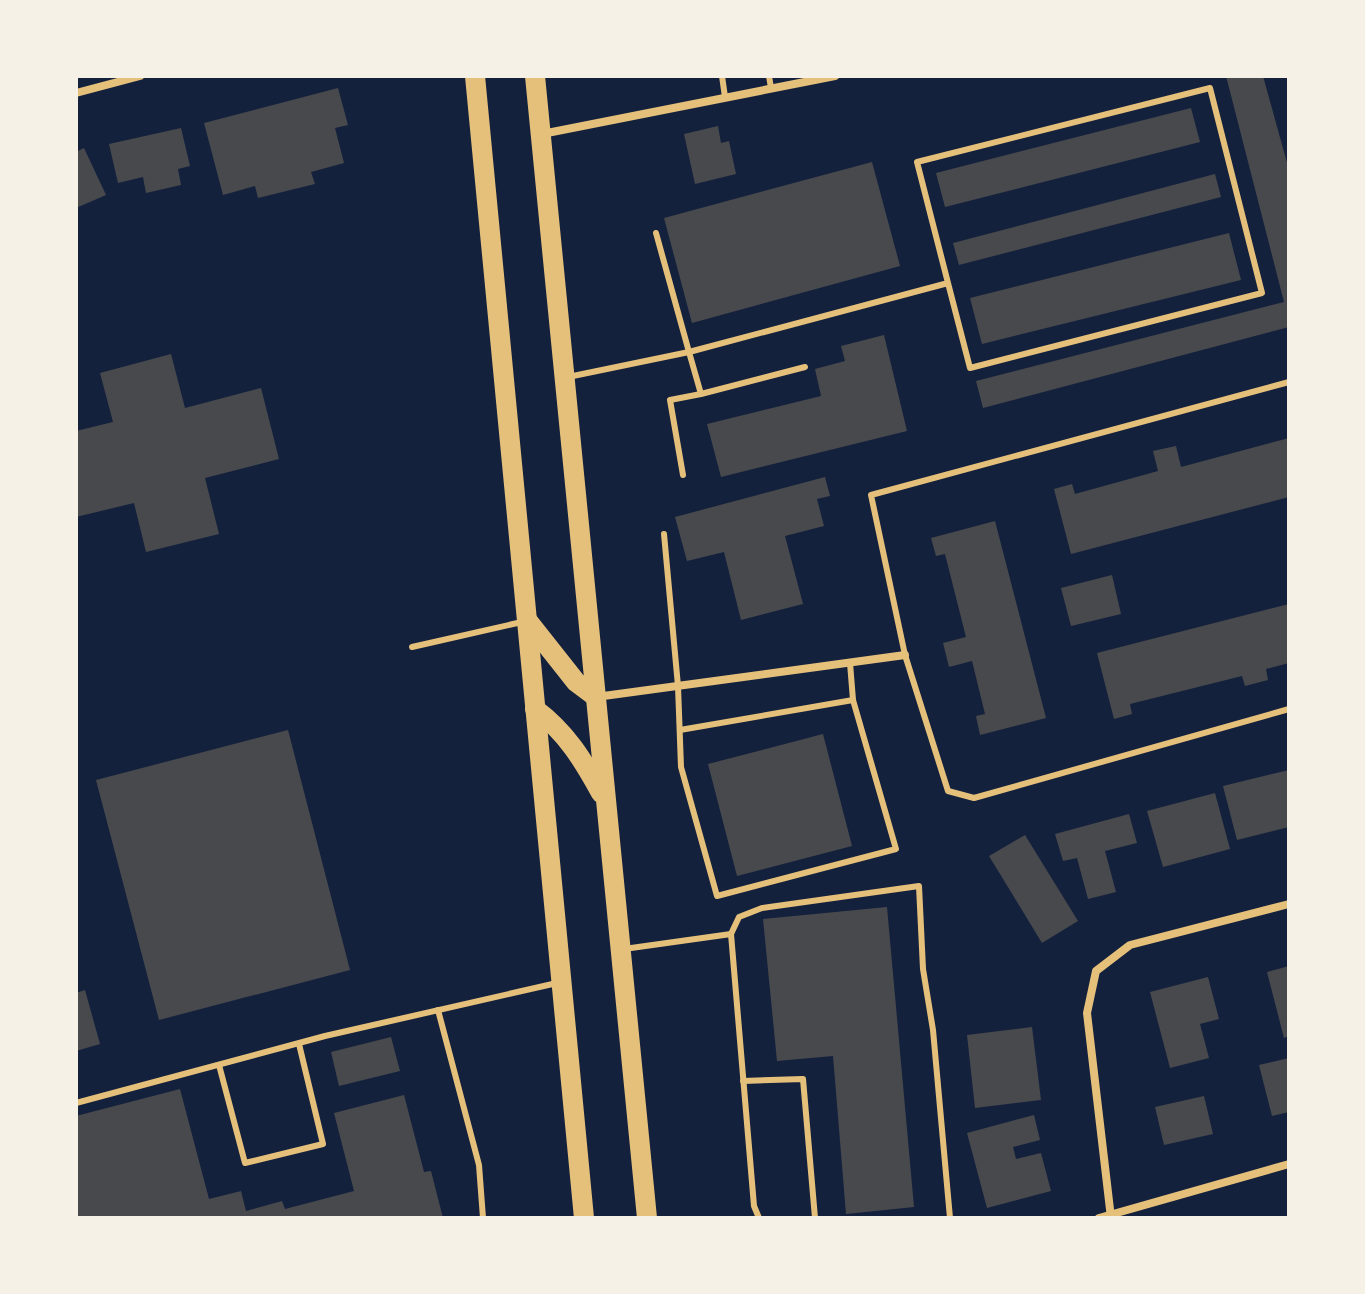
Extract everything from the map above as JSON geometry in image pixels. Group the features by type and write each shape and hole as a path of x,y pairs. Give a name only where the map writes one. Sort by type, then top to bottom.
{"main road":[{"path":"475,76 584,1218"},
{"path":"533,82 647,1218"},
{"path":"527,620 576,682 596,697"},
{"path":"535,709 557,725 579,752 606,804"}],"street":[{"path":"76,93 140,76"},
{"path":"540,134 835,76"},
{"path":"596,697 905,655"},
{"path":"1111,1216 1087,1013 1096,971 1130,945 1289,904"},
{"path":"1099,1218 1289,1164"}],"lane":[{"path":"722,76 725,97"},
{"path":"769,76 771,88"},
{"path":"1210,88 1262,293 970,368 948,283 917,162 1210,88"},
{"path":"656,233 701,394"},
{"path":"564,378 689,352 948,283"},
{"path":"683,475 670,400 805,367"},
{"path":"1289,382 871,495 905,655 948,791 974,798 1289,709"},
{"path":"664,534 678,686 681,767 717,896 896,849 853,700 850,663"},
{"path":"412,647 527,620"},
{"path":"680,730 853,700"},
{"path":"759,1218 754,1206 731,934 739,917 762,908 919,886 923,969 933,1030 950,1218"},
{"path":"620,950 731,934"},
{"path":"76,1103 299,1044 561,982"},
{"path":"438,1010 479,1165 483,1218"},
{"path":"219,1065 245,1163 323,1144 299,1044"},
{"path":"743,1081 803,1079 815,1218"}],"building":[{"path":"1226,76 1263,76 1289,170 1289,327 983,408 976,381 1284,302"},
{"path":"338,88 348,125 335,128 344,163 311,172 315,184 258,198 255,186 223,195 204,123"},
{"path":"1191,108 1200,142 945,207 936,173"},
{"path":"718,126 721,143 729,141 736,174 695,184 684,134"},
{"path":"181,128 190,166 178,169 181,185 146,193 143,177 118,183 109,144"},
{"path":"84,148 106,195 76,208 76,152"},
{"path":"872,162 900,266 692,323 664,218"},
{"path":"1215,174 1221,197 959,265 953,243"},
{"path":"1229,233 1241,280 982,344 970,298"},
{"path":"884,335 907,431 721,477 707,424 821,396 815,369 845,361 841,346"},
{"path":"171,354 185,408 261,388 279,459 205,478 219,534 146,552 134,503 76,517 76,431 113,422 100,373"},
{"path":"1289,438 1289,497 1071,554 1054,489 1072,484 1075,494 1158,471 1153,451 1176,446 1181,467"},
{"path":"825,477 830,496 817,499 824,526 785,536 803,604 741,620 724,552 687,561 675,517"},
{"path":"995,521 1046,718 980,735 976,716 985,714 972,661 949,667 943,643 966,637 945,554 936,556 931,538"},
{"path":"1112,575 1121,614 1071,626 1061,588"},
{"path":"1289,604 1289,663 1266,669 1268,680 1245,686 1242,676 1130,704 1132,714 1114,719 1097,653"},
{"path":"288,730 350,970 159,1020 96,780"},
{"path":"823,734 852,846 737,876 708,764"},
{"path":"1289,770 1289,827 1237,840 1223,786"},
{"path":"1215,793 1230,849 1163,867 1147,811"},
{"path":"1129,814 1137,843 1105,851 1116,892 1088,899 1077,858 1063,861 1055,834"},
{"path":"1025,835 1078,921 1042,943 989,856"},
{"path":"887,907 914,1207 846,1214 833,1056 777,1061 763,919"},
{"path":"1289,966 1289,1036 1284,1038 1267,972"},
{"path":"1208,977 1219,1019 1200,1024 1209,1058 1170,1068 1150,992"},
{"path":"85,990 100,1044 76,1051 76,993"},
{"path":"1032,1027 1041,1100 975,1108 967,1035"},
{"path":"391,1037 400,1071 339,1086 331,1052"},
{"path":"1289,1058 1289,1112 1272,1116 1259,1065"},
{"path":"180,1089 209,1199 241,1191 246,1211 282,1201 285,1209 354,1191 334,1113 404,1095 424,1172 431,1171 443,1218 76,1218 76,1116"},
{"path":"1204,1096 1213,1134 1164,1145 1155,1107"},
{"path":"1034,1115 1040,1140 1013,1147 1016,1159 1041,1153 1051,1191 987,1208 967,1133"}]}
